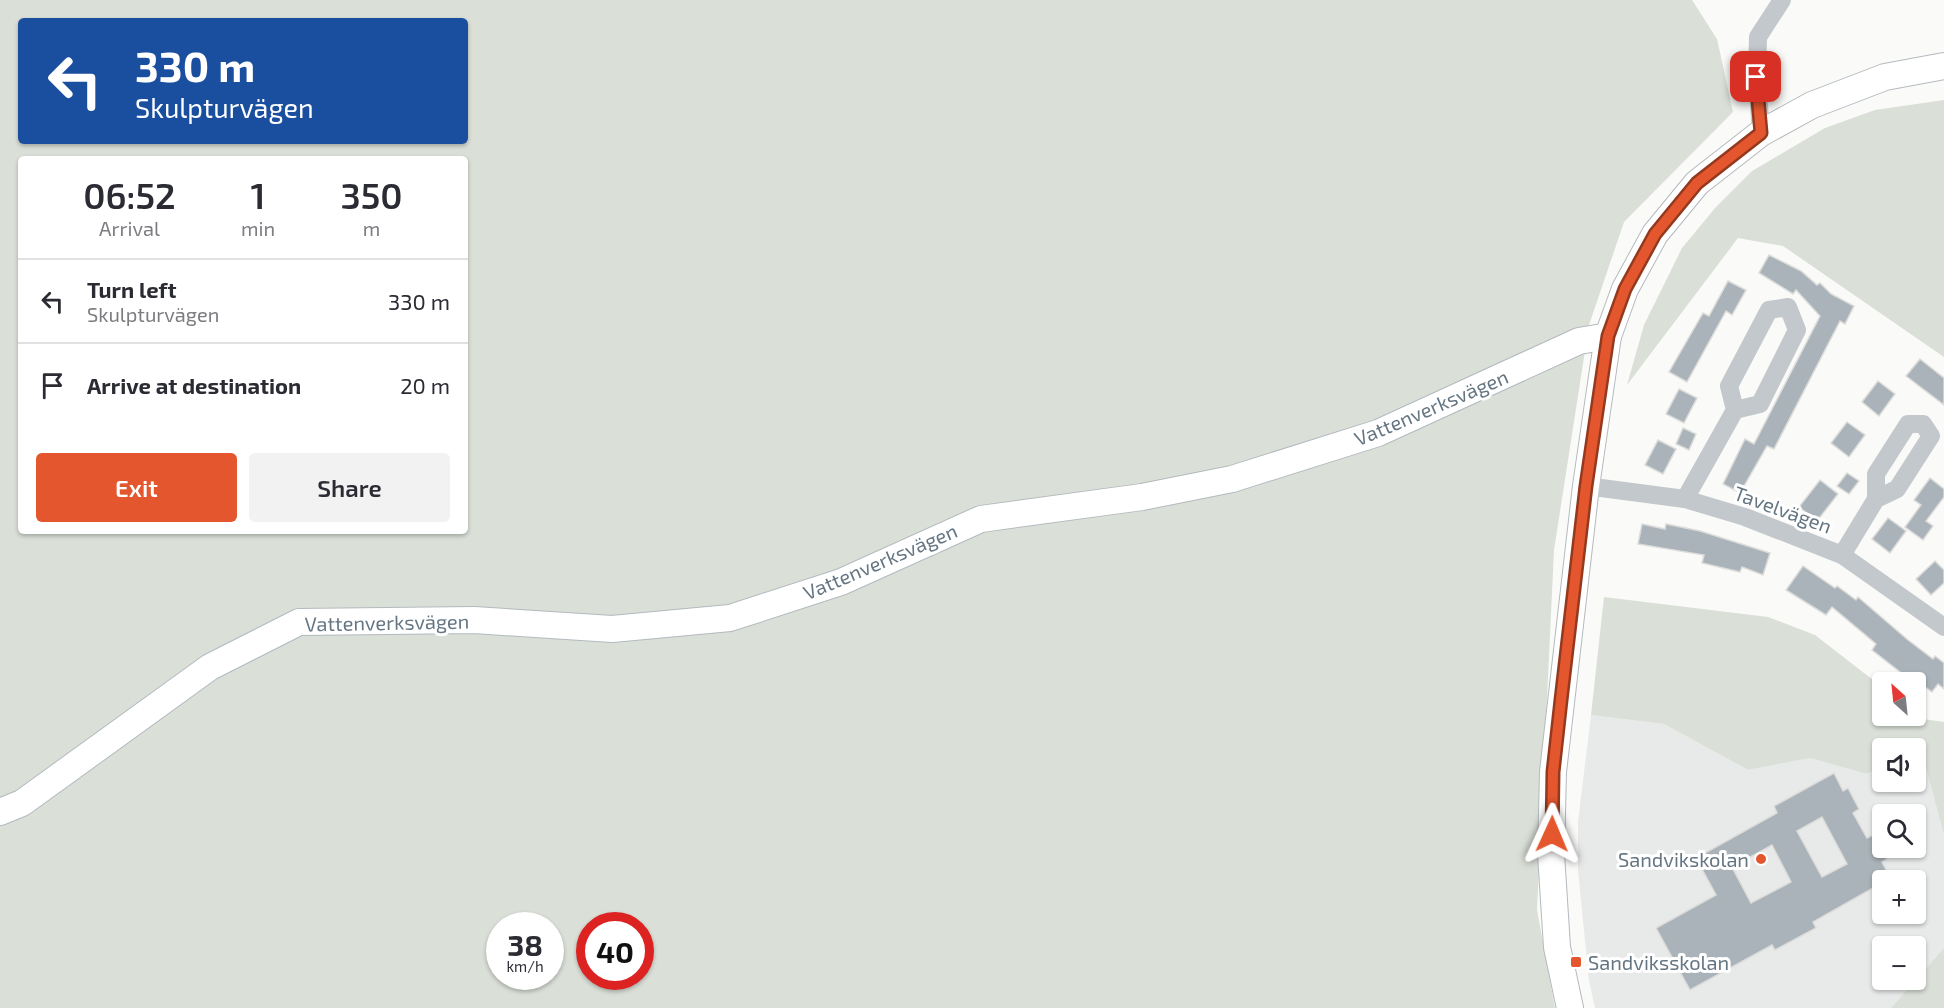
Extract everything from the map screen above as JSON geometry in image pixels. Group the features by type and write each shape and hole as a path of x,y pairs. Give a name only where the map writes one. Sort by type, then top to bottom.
{"street":[{"path":"1761,133 1756,77 1758,37 1782,0"},
{"path":"1570,1008 1557,947 1551,854 1553,772 1586,486 1608,336 1625,289 1655,234 1697,183 1761,133 1812,105 1885,77 1944,66"},
{"path":"1686,499 1735,410 1729,386 1769,310 1788,307 1797,330 1760,404 1735,410"},
{"name":"Vattenverksvägen","path":"0,812 22,803 210,667 299,622 474,620 612,629 730,618 841,582 981,519 1142,497 1232,478 1378,433 1579,341 1608,336"},
{"name":"Tavelvägen","path":"1586,486 1686,499 1744,517 1842,555 1944,627"},
{"path":"1842,555 1876,499"}],"shaded area":[{"path":"0,0 1692,0 1717,39 1733,112 1624,222 1589,325 1554,550 1537,910 1555,1008 0,1008"},
{"path":"1944,100 1944,357 1783,246 1738,238 1627,385 1644,325 1682,248 1716,207 1752,171 1825,128 1875,110"},
{"path":"1604,597 1768,617 1815,635 1872,679 1872,726 1926,726 1926,719 1944,722 1944,835 1926,768 1926,738 1872,738 1872,771 1867,774 1810,758 1748,770 1664,724 1591,715"},
{"name":"Sandvikskolan","path":"1591,715 1664,724 1748,770 1810,758 1867,774 1872,771 1872,792 1926,792 1926,768 1944,835 1944,948 1926,969 1926,936 1872,936 1872,990 1907,990 1891,1008 1595,1008 1589,981 1578,870 1578,822"},
{"path":"1944,948 1944,1008 1891,1008 1907,990 1926,990 1926,968"}],"building":[{"path":"1769,255 1801,271 1817,285 1820,283 1831,294 1854,306 1845,324 1840,321 1774,449 1767,446 1740,493 1723,484 1745,439 1754,444 1820,316 1796,290 1793,294 1759,273"},
{"path":"1728,281 1746,290 1732,315 1726,311 1687,382 1669,372 1703,313 1709,316"},
{"path":"1920,359 1944,378 1944,405 1906,376"},
{"path":"1878,381 1895,394 1879,416 1862,402"},
{"path":"1679,389 1697,398 1684,423 1666,414"},
{"path":"1847,422 1865,435 1849,457 1831,443"},
{"path":"1683,428 1696,434 1689,450 1676,444"},
{"path":"1658,440 1676,449 1663,474 1645,465"},
{"path":"1847,473 1859,481 1849,494 1837,486"},
{"path":"1930,478 1944,489 1944,497 1926,521 1933,526 1923,540 1905,527 1921,505 1914,500"},
{"path":"1820,480 1838,494 1817,521 1799,507"},
{"path":"1888,518 1906,531 1890,553 1872,539"},
{"path":"1642,524 1665,529 1666,524 1700,531 1770,553 1763,575 1742,567 1740,572 1702,563 1704,555 1638,544"},
{"path":"1935,561 1944,570 1944,583 1931,595 1916,579"},
{"path":"1803,566 1856,600 1858,597 1908,640 1933,659 1935,656 1944,663 1944,689 1938,684 1932,692 1926,688 1926,672 1900,672 1872,650 1876,644 1832,607 1826,615 1786,590"},
{"path":"1834,773 1843,791 1848,788 1859,809 1853,813 1867,838 1872,836 1872,858 1886,858 1882,862 1886,870 1872,870 1872,889 1813,922 1816,928 1775,950 1772,945 1690,990 1656,928 1716,895 1696,858 1777,813 1774,806","holes":["1822,817 1847,864 1822,877 1797,831","1772,845 1791,882 1751,903 1732,867"]}],"place":[{"name":"Sandvikskolan","path":"1761,859"},
{"name":"Sandviksskolan","path":"1576,962"}],"route":[{"path":"1552,834 1553,772 1561,700 1586,486 1608,336 1625,289 1655,234 1697,183 1761,133 1756,77"}]}
